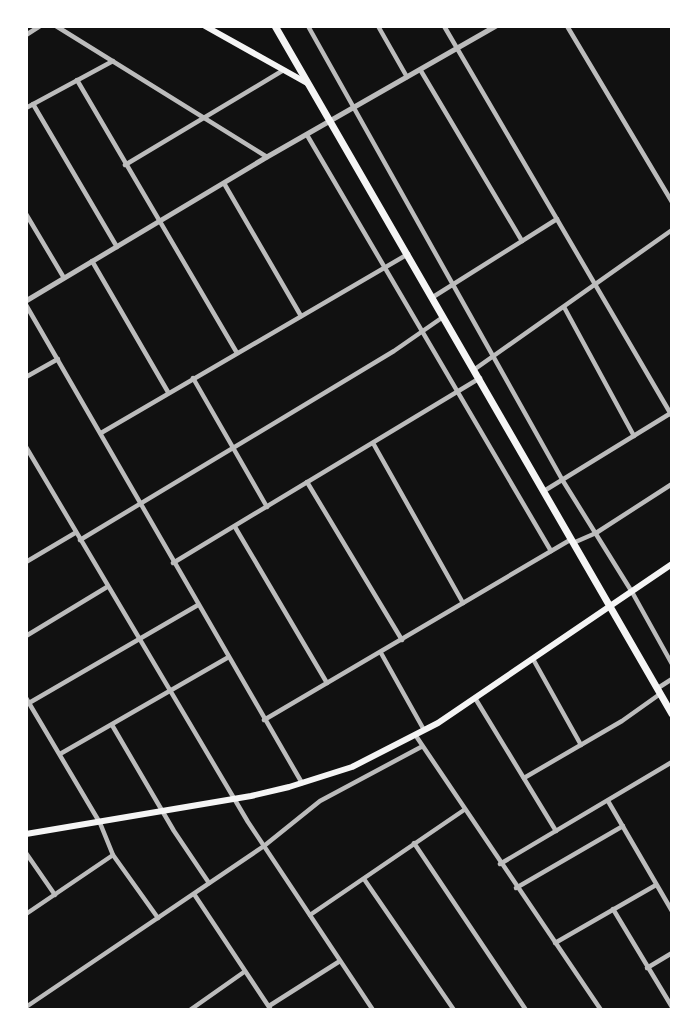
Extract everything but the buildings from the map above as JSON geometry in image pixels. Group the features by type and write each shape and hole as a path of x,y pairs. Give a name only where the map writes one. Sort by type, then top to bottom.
{"main road":[{"path":"205,26 307,83"},
{"path":"275,26 445,316 672,714"},
{"path":"26,834 234,799 302,784 352,767 425,731 672,564"}],"street":[{"path":"26,34 40,26"},
{"path":"56,26 267,157"},
{"path":"308,26 452,286 495,354 563,481 632,592 672,664"},
{"path":"378,26 408,79"},
{"path":"444,26 671,414 544,491"},
{"path":"302,784 227,658 26,303 92,261 225,185 267,157 408,79 496,26"},
{"path":"567,26 672,202"},
{"path":"26,108 113,61"},
{"path":"125,165 282,71"},
{"path":"421,71 522,241"},
{"path":"77,80 237,354"},
{"path":"33,104 117,247"},
{"path":"307,135 551,551"},
{"path":"225,185 300,316"},
{"path":"26,215 64,278"},
{"path":"433,297 557,219"},
{"path":"475,369 672,230"},
{"path":"101,433 408,254"},
{"path":"92,261 169,392"},
{"path":"564,307 634,436"},
{"path":"80,540 233,449 445,316"},
{"path":"26,377 58,359"},
{"path":"173,563 480,377"},
{"path":"193,378 267,507"},
{"path":"373,443 463,603"},
{"path":"26,447 168,692 264,846 373,1010"},
{"path":"307,482 401,640"},
{"path":"264,720 551,551 596,533 672,484"},
{"path":"235,527 327,683"},
{"path":"26,562 75,533"},
{"path":"26,636 107,587"},
{"path":"158,918 113,855 100,823 28,701 198,605"},
{"path":"381,653 425,731"},
{"path":"60,754 227,658"},
{"path":"533,659 581,745"},
{"path":"524,778 581,745 672,679"},
{"path":"475,698 556,831"},
{"path":"112,725 174,831 209,883"},
{"path":"416,736 516,888 601,1010"},
{"path":"27,1008 264,846 320,801 421,747"},
{"path":"500,864 672,762"},
{"path":"608,801 672,911"},
{"path":"310,915 464,810"},
{"path":"516,888 623,826"},
{"path":"414,844 526,1010"},
{"path":"26,853 55,895"},
{"path":"26,914 113,855"},
{"path":"364,879 454,1010"},
{"path":"555,943 656,885"},
{"path":"194,894 270,1008 340,961"},
{"path":"613,909 672,1007"},
{"path":"647,968 672,953"},
{"path":"190,1010 244,972"}]}
